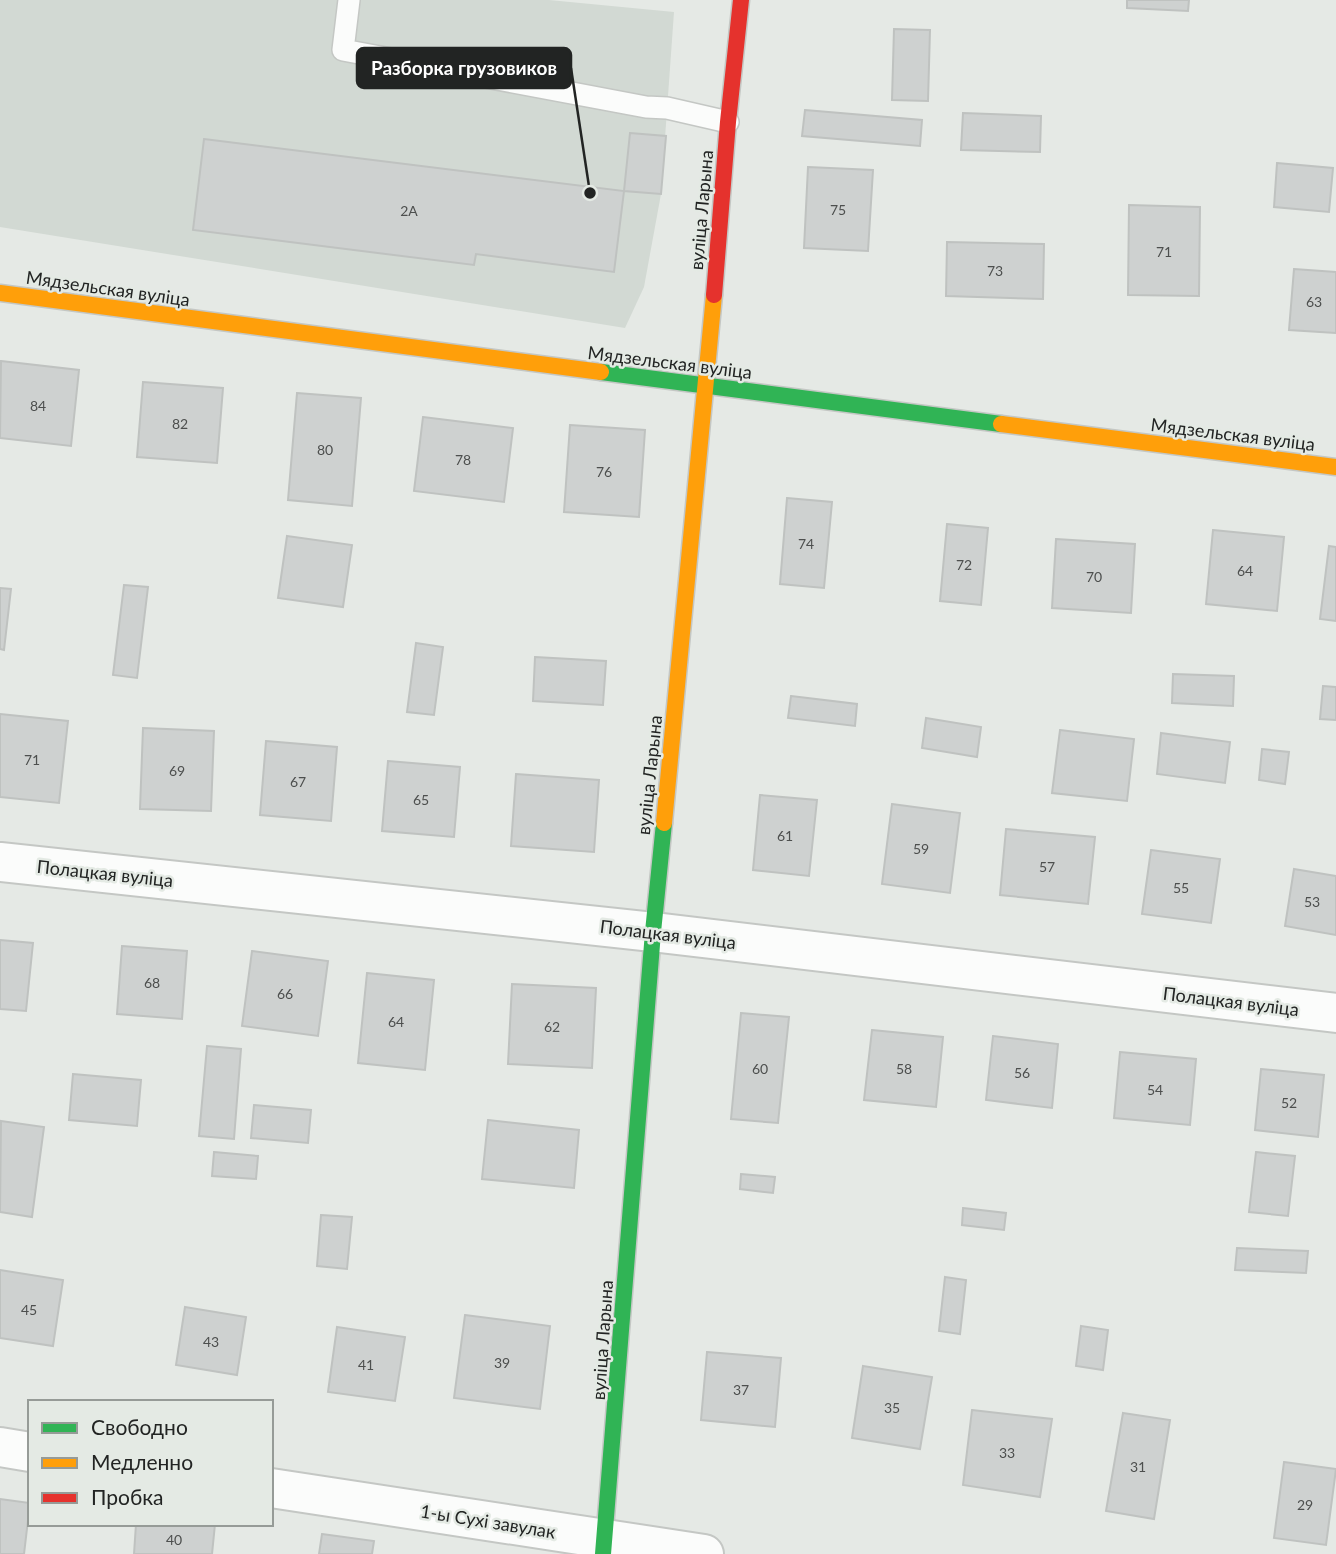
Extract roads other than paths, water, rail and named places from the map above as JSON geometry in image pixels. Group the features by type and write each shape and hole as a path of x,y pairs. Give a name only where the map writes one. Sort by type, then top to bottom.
{"street":[{"name":"вуліца Ларына","path":"604,1546 653,932 741,0"},
{"name":"Мядзельская вуліца","path":"0,293 1336,467"},
{"name":"Полацкая вуліца","path":"0,862 653,932 1336,1013"},
{"path":"0,1447 28,1452"},
{"name":"1-ы Сухі завулак","path":"273,1488 604,1546 704,1554"}],"lane":[{"path":"349,0 343,50 646,107 667,108 728,122"}],"place":[{"name":"Разборка грузовиков","path":"590,193"}]}
